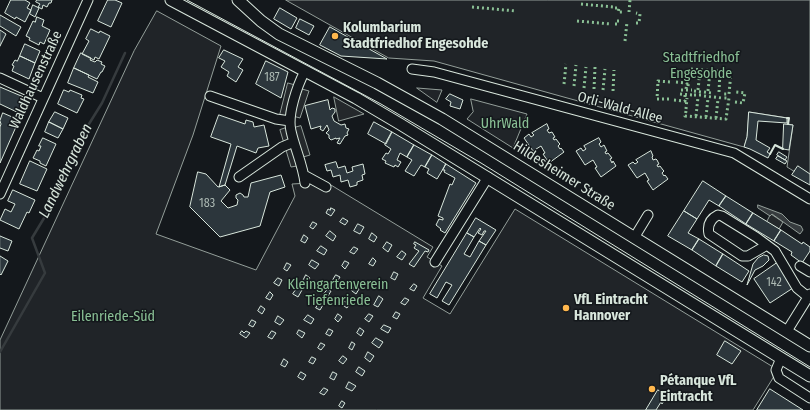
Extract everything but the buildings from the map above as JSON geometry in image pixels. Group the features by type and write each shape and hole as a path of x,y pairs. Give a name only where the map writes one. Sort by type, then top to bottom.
{"main road":[{"path":"171,0 394,120 810,376"},
{"name":"Hildesheimer Straße","path":"238,0 261,21 279,34 377,83 442,119 810,346"}],"street":[{"name":"Waldhausenstraße","path":"0,194 88,0"},
{"name":"Orli-Wald-Allee","path":"412,69 434,72 734,153 810,199"},
{"path":"305,71 297,89 290,121 290,130 305,179 326,187"},
{"path":"0,78 43,98"},
{"path":"210,96 276,119 290,121"},
{"path":"239,177 282,147 294,142"},
{"path":"435,262 488,177"},
{"path":"634,238 648,215"},
{"path":"766,245 748,256 742,256 709,234 708,228 710,222 718,215 756,236 777,253 797,288 809,295 787,331"},
{"path":"800,266 810,272"},
{"path":"781,358 776,370 779,378 810,398"}],"green space":[{"name":"Stadtfriedhof Engesohde","path":"286,0 810,0 810,181 787,167 793,125 788,124 788,118 749,112 747,137 744,147 434,61 389,58"},
{"path":"157,11 221,46 193,135 156,234 256,270 295,196 292,184 326,182 433,247 427,257 442,266 423,298 450,314 515,209 778,370 753,410 0,410 0,340 134,51"},
{"path":"417,88 442,90 437,102"},
{"name":"UhrWald","path":"471,99 527,114 513,148 467,119 473,112"}],"shaded area":[{"path":"288,83 295,85 287,116 280,115"},
{"path":"302,89 309,91 300,118 293,116"},
{"path":"334,97 364,114 339,121"},
{"path":"301,126 310,155 303,157 294,128"},
{"path":"286,128 297,166 291,167 280,130"},
{"path":"758,205 782,214 790,222 801,226 803,230 800,234 772,214 770,216 758,208"},
{"path":"771,214 783,222 779,229 767,222"}],"waterway":[{"name":"Landwehrgraben","path":"0,352 45,273 32,238 61,190 74,148 102,103 125,53"}],"tram line":[{"path":"187,0 381,104 481,163 810,367"}],"hedge":[{"path":"629,12 630,0"},
{"path":"581,4 613,7"},
{"path":"472,7 516,11"},
{"path":"615,8 619,8 618,12 622,12"},
{"path":"636,13 640,14 639,23 636,23"},
{"path":"577,21 611,24"},
{"path":"615,24 617,24 617,21 621,21"},
{"path":"625,41 627,22"},
{"path":"564,84 566,64"},
{"path":"574,86 576,65"},
{"path":"584,88 586,67"},
{"path":"594,89 595,67"},
{"path":"603,90 605,69"},
{"path":"690,73 690,69 731,72 729,94 724,94"},
{"path":"613,91 614,70"},
{"path":"698,90 700,70"},
{"path":"708,91 710,71"},
{"path":"719,92 720,71"},
{"path":"688,86 689,76"},
{"path":"669,99 657,99 658,81 671,82"},
{"path":"676,82 687,83 686,89"},
{"path":"681,90 692,90"},
{"path":"694,91 702,92"},
{"path":"704,92 712,93"},
{"path":"735,102 743,103 745,93 736,92"},
{"path":"680,94 692,95"},
{"path":"674,100 685,101 685,95"},
{"path":"694,95 702,95"},
{"path":"704,96 712,97"},
{"path":"696,116 698,97"},
{"path":"714,97 722,98"},
{"path":"686,109 687,98"},
{"path":"706,117 708,98"},
{"path":"686,111 685,116 726,119 729,98 724,98"},
{"path":"716,118 718,99"}],"wall":[{"path":"787,118 789,118 788,124"},
{"path":"770,154 775,145 783,149"}],"place":[{"name":"Kolumbarium Stadtfriedhof Engesohde","path":"335,36"},
{"name":"VfL Eintracht Hannover","path":"566,308"},
{"name":"Pétanque VfL Eintracht","path":"652,389"}],"park label":[{"name":"Kleingartenverein Tiefenriede","path":"338,294"},
{"name":"Eilenriede-Süd","path":"113,317"}]}
